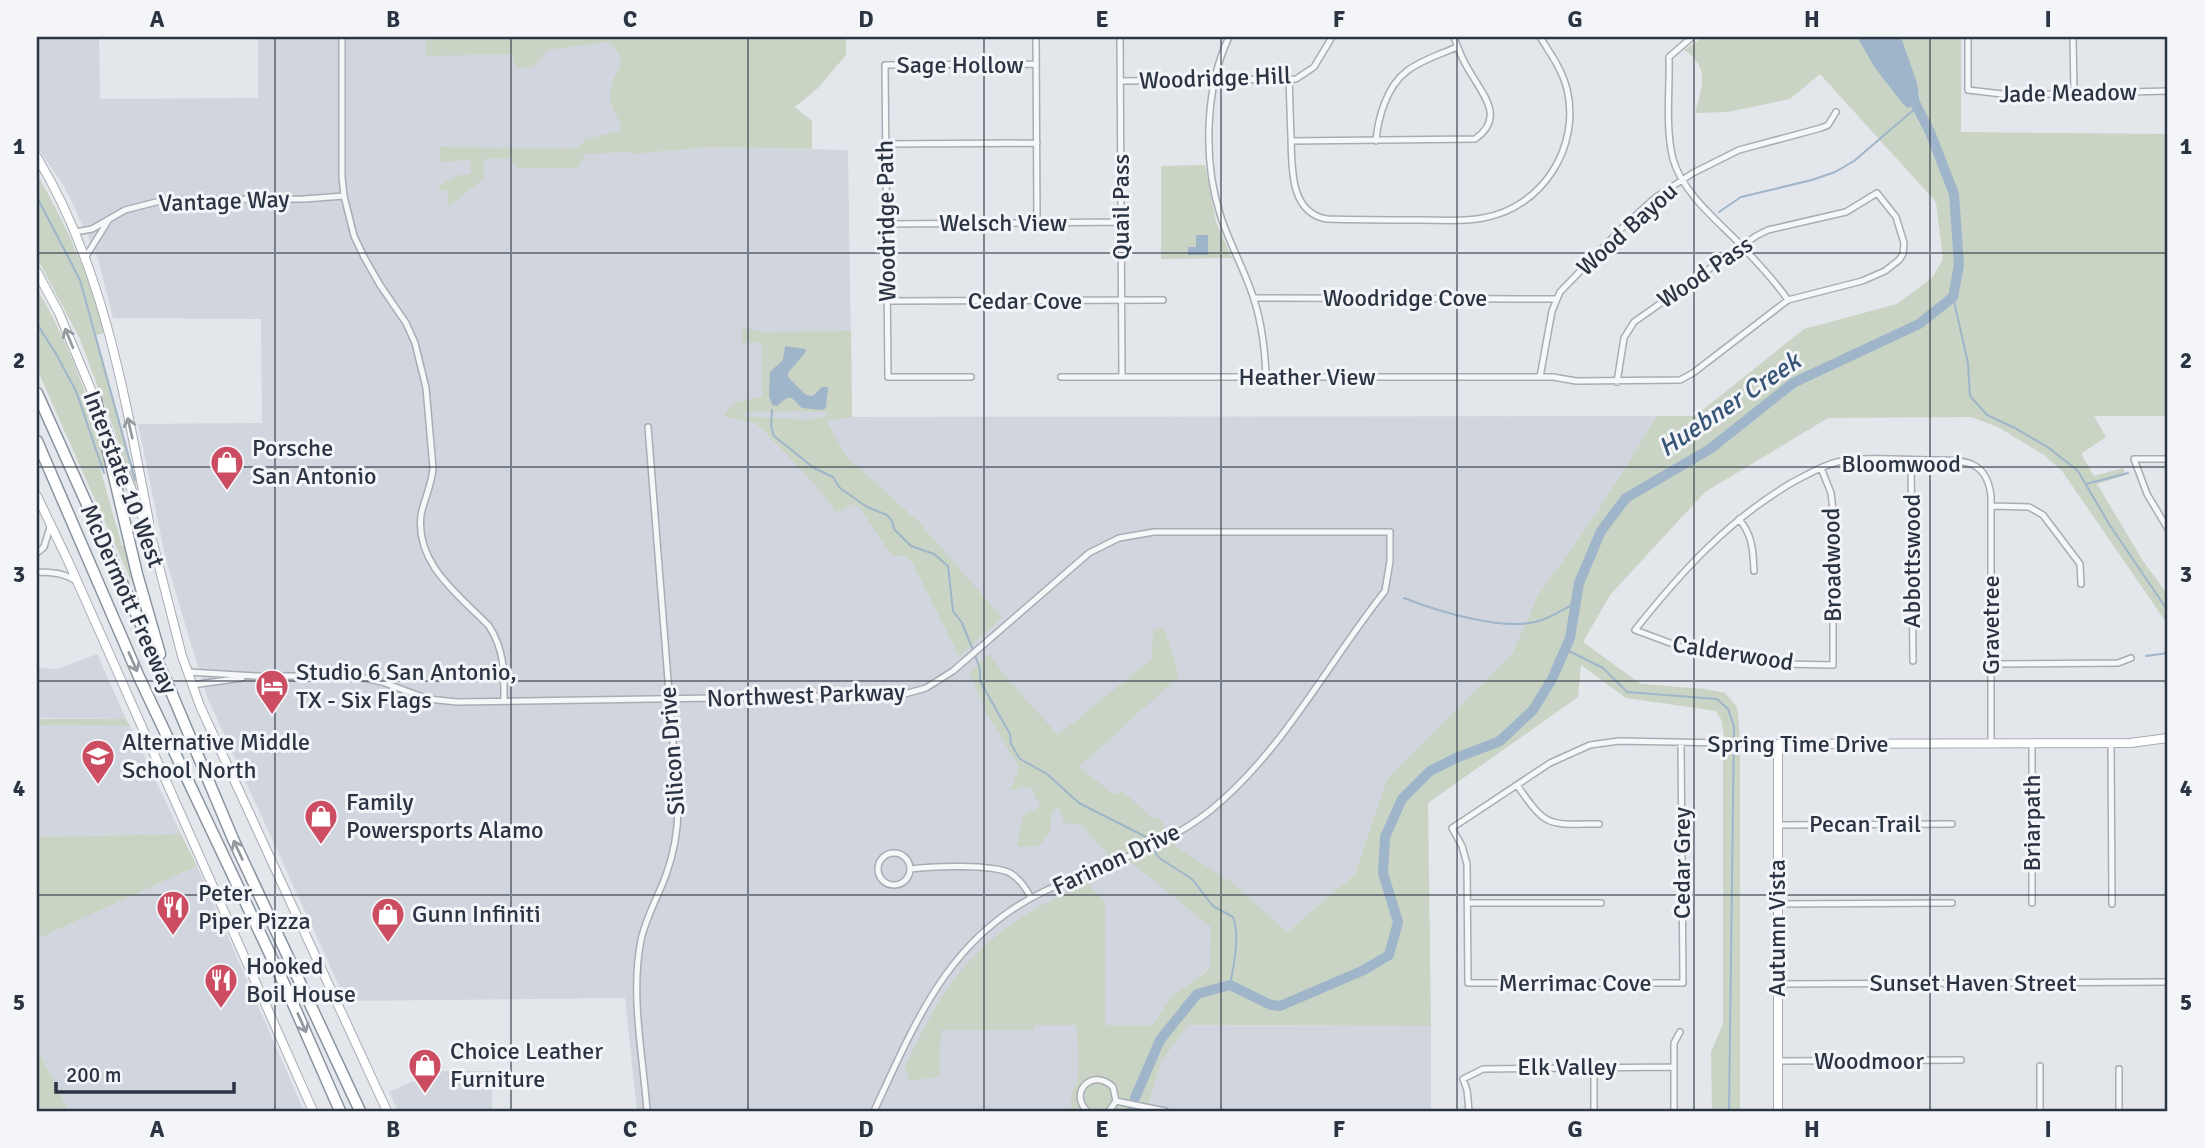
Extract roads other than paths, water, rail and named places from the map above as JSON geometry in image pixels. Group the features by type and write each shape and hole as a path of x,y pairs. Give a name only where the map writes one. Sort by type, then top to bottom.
{"highway":[{"name":"McDermott Freeway","path":"37,393 172,694 233,839 360,1111"},
{"path":"96,400 136,575 172,694"},
{"name":"McDermott Freeway","path":"37,442 139,677 287,990 340,1111"}],"main road":[{"path":"37,158 75,232 102,306 153,543"},
{"path":"37,170 53,185"},
{"name":"Interstate 10 West","path":"37,272 59,313 153,543 188,673 200,706 387,1111"},
{"path":"37,496 78,582 313,1111"},
{"name":"Spring Time Drive","path":"1778,744 2111,744 2168,738"},
{"name":"Autumn Vista","path":"1778,744 1778,1111"}],"street":[{"path":"342,37 344,196 354,236 412,334 421,364 433,468 432,481 421,517 424,548 439,575 489,626 496,637 504,661 504,701"},
{"path":"1036,37 1037,222"},
{"name":"Quail Pass","path":"1120,37 1122,377"},
{"path":"1229,37 1214,81 1210,118 1211,169 1215,197 1223,223 1254,298 1264,345 1266,377"},
{"name":"Woodridge Hill","path":"1120,81 1289,81 1306,75 1314,68 1332,37"},
{"path":"1291,141 1466,141 1485,133 1490,104 1454,37"},
{"path":"1289,81 1292,169 1305,209 1321,218 1464,220 1502,213 1522,203 1539,189 1553,172 1566,142 1570,120 1567,87 1559,66 1540,37"},
{"path":"1692,37 1669,57 1673,159 1682,179 1702,205 1742,246 1788,300"},
{"name":"Jade Meadow","path":"1968,37 1968,90 1985,94 2168,91"},
{"path":"2073,37 2074,93"},
{"path":"1376,141 1381,113 1400,78 1418,65 1457,47"},
{"name":"Sage Hollow","path":"885,65 1036,65"},
{"name":"Woodridge Path","path":"885,65 888,377 971,377"},
{"path":"1670,97 1680,97"},
{"name":"Wood Bayou","path":"1555,299 1569,281 1656,197 1682,179 1739,150 1828,125 1836,112"},
{"path":"885,144 1037,143"},
{"name":"Wood Pass","path":"1617,382 1624,338 1634,322 1768,230 1846,212 1878,194 1899,223 1904,249 1899,260 1871,278 1788,300"},
{"name":"Vantage Way","path":"75,232 92,229 125,210 164,200 304,199 344,196"},
{"path":"85,258 108,221"},
{"name":"Welsch View","path":"886,223 1121,222"},
{"name":"Woodridge Cove","path":"1254,298 1555,299"},
{"path":"1540,377 1555,299"},
{"name":"Cedar Cove","path":"887,301 1163,300"},
{"name":"Heather View","path":"1061,377 1553,377 1576,381 1672,382 1689,376 1788,300"},
{"name":"Silicon Drive","path":"648,427 678,803 677,830 666,876 642,936 636,977 648,1111"},
{"path":"2168,459 2134,459 2147,494 2168,529"},
{"name":"Abbottswood","path":"1911,460 1913,661"},
{"name":"Bloomwood","path":"1635,630 1698,555 1739,519 1774,494 1821,468 1841,461 1957,460 1974,465 1988,480 1991,506"},
{"name":"Broadwood","path":"1821,468 1831,493 1833,510 1833,665"},
{"path":"1991,506 2023,506 2043,514 2080,564 2081,584"},
{"name":"Gravetree","path":"1991,506 1991,744"},
{"path":"1739,519 1753,545 1754,571"},
{"path":"37,552 46,543 50,524"},
{"name":"Northwest Parkway","path":"188,673 354,676 382,682 428,699 457,702 901,695 926,688 964,661 1089,553 1119,538 1154,532 1390,532"},
{"name":"Farinon Drive","path":"874,1111 928,999 946,973 986,929 1031,898 1167,839 1212,809 1256,769 1385,591 1390,561 1390,532"},
{"path":"37,572 67,575 78,582"},
{"name":"Calderwood","path":"1635,630 1681,647 1735,653 1784,664 1833,665"},
{"path":"1991,664 2118,663 2130,658"},
{"name":"Northwest Parkway","path":"192,685 256,676"},
{"name":"Spring Time Drive","path":"1468,903 1466,858 1452,828 1563,756 1590,745 1619,741 1778,744"},
{"name":"Cedar Grey","path":"1681,743 1683,983"},
{"name":"Briarpath","path":"2032,744 2032,903"},
{"path":"2111,744 2112,904"},
{"path":"1517,785 1533,809 1545,820 1562,824 1599,824"},
{"name":"Pecan Trail","path":"1777,825 1952,824"},
{"path":"894,852 906,857 910,869 905,880 894,885 882,880 877,868 882,857 894,852"},
{"path":"910,869 998,869 1014,876 1023,884 1031,898"},
{"path":"1468,903 1601,903"},
{"name":"Merrimac Cove","path":"1468,903 1468,983 1683,983"},
{"path":"1777,904 1952,903"},
{"name":"Sunset Haven Street","path":"1778,984 2168,982"},
{"path":"1674,1111 1674,1043 1680,1032"},
{"name":"Woodmoor","path":"1778,1061 1961,1060"},
{"path":"2040,1066 2040,1111"},
{"name":"Elk Valley","path":"1469,1111 1464,1079 1475,1071 1492,1067 1674,1067"},
{"path":"1594,1067 1594,1111"},
{"path":"2119,1069 2119,1111"},
{"path":"1087,1111 1081,1103 1080,1093 1088,1082 1095,1079 1102,1079 1113,1087 1116,1101 1109,1111"},
{"path":"1116,1101 1165,1111"}],"water":[{"path":"1857,37 1901,37 1917,83 1920,104 1908,108 1903,104 1875,68"},
{"path":"1196,235 1208,235 1208,255 1188,255 1188,247 1196,247"},
{"path":"785,346 806,349 788,373 788,377 806,395 813,396 822,387 828,387 826,408 802,408 791,398 777,406 772,405 769,396 770,372 783,360"}],"waterway":[{"name":"Huebner Creek","path":"1135,1098 1160,1040 1197,994 1230,985 1271,1005 1280,1006 1364,970 1389,955 1398,922 1383,873 1385,837 1402,799 1430,771 1500,741 1533,710 1552,679 1570,638 1579,583 1601,531 1626,498 1710,449 1793,383 1919,324 1953,297 1959,265 1954,194 1930,132 1911,95"},
{"path":"1719,212 1741,197 1835,172 1854,161 1917,107"},
{"path":"37,197 80,280 135,480"},
{"path":"1953,297 1968,363 1970,396 1987,415 2049,448 2078,471 2109,524 2168,611"},
{"path":"37,324 76,391 104,473"},
{"path":"772,410 771,426 774,436 814,468 833,477 840,488 867,507 887,515 894,529 911,546 934,554 948,566 953,611 962,623 973,650"},
{"path":"2086,484 2128,473"},
{"path":"1404,598 1472,619 1510,624 1542,620 1576,603"},
{"path":"1565,649 1603,668 1627,692 1717,699 1728,709 1734,726 1729,1111"},
{"path":"2146,656 2168,653"},
{"path":"975,655 980,669 980,681 1010,734 1011,744 1020,759 1047,774 1079,803 1146,837 1159,858 1192,879 1213,906 1233,917 1236,942 1230,985"}],"place":[{"name":"Porsche San Antonio","path":"227,492"},
{"name":"Studio 6 San Antonio, TX - Six Flags","path":"272,716"},
{"name":"Alternative Middle School North","path":"98,786"},
{"name":"Family Powersports Alamo","path":"321,846"},
{"name":"Peter Piper Pizza","path":"173,937"},
{"name":"Gunn Infiniti","path":"388,944"},
{"name":"Hooked Boil House","path":"221,1010"},
{"name":"Choice Leather Furniture","path":"425,1095"}]}
